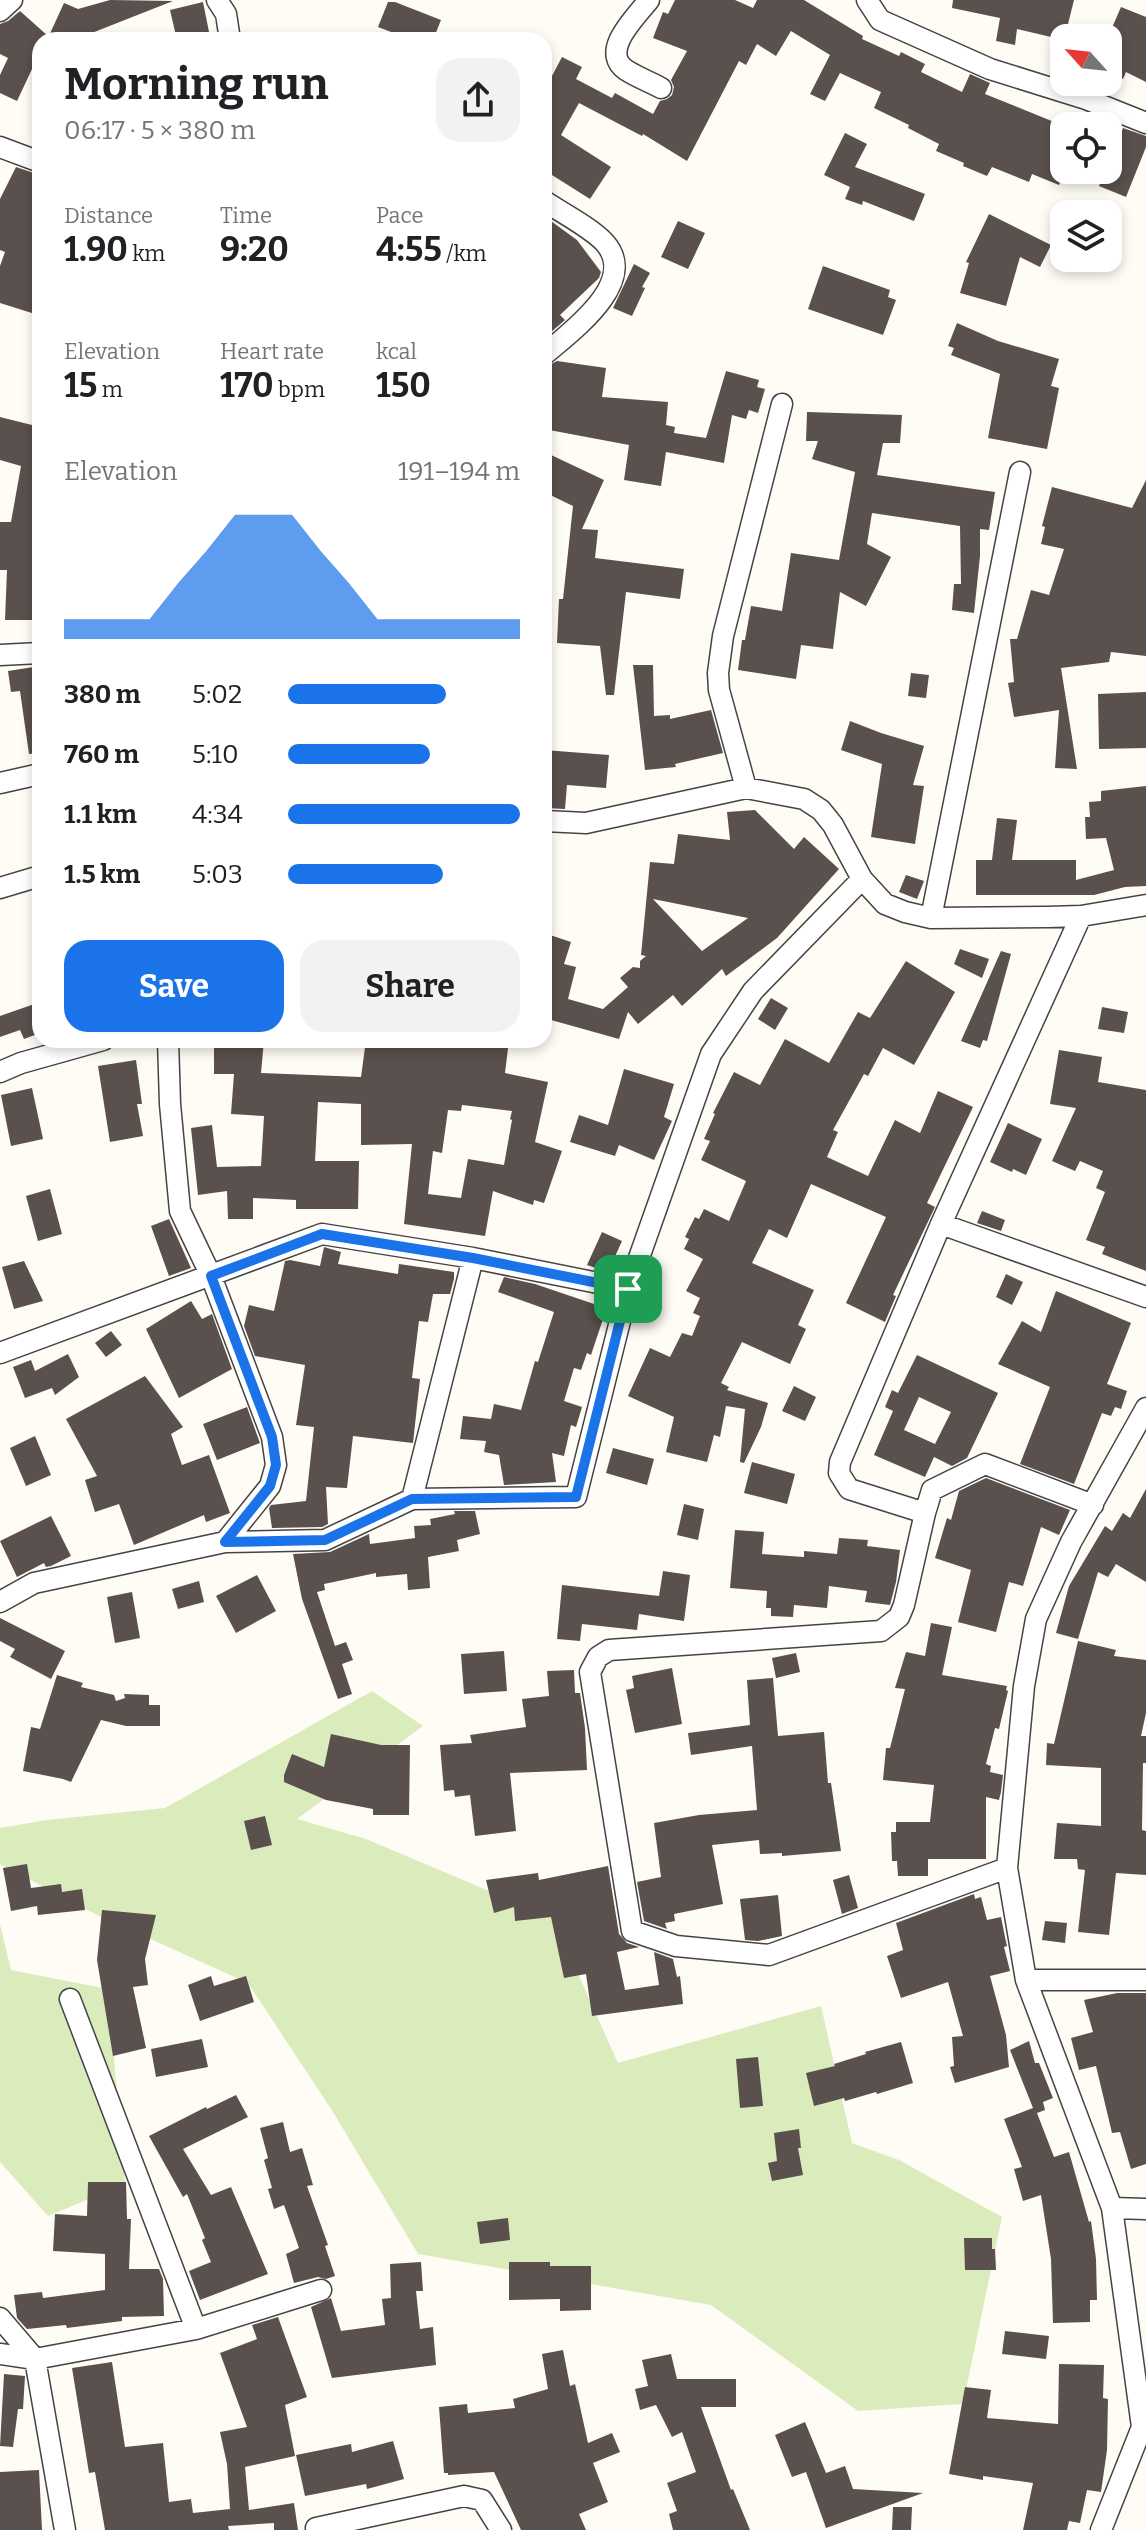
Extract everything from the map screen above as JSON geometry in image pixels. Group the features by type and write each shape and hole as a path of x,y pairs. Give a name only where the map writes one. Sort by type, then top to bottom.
{"street":[{"path":"0,11 12,0"},
{"path":"217,0 226,14 229,32"},
{"path":"649,0 619,39 616,53 623,68 661,88"},
{"path":"867,0 880,20 990,69 1086,99 1146,123"},
{"path":"0,147 32,159"},
{"path":"552,207 606,244 613,260 614,275 597,309 552,348"},
{"path":"746,788 719,690 718,673 723,636 782,404"},
{"path":"931,918 1020,472"},
{"path":"0,655 32,653"},
{"path":"0,783 32,776"},
{"path":"552,821 586,823 746,788 804,799 821,810 833,825 862,879 885,904 931,918 1081,916 1146,905"},
{"path":"0,888 32,878"},
{"path":"0,1602 34,1583 225,1542 325,1540 412,1499 576,1497 628,1289 711,1054 753,991 862,879"},
{"path":"925,1513 849,1489 839,1473 840,1462 941,1224 1081,916"},
{"path":"0,1072 74,1048"},
{"path":"168,1048 180,1211 211,1276 272,1437 276,1465 270,1486 225,1542"},
{"path":"941,1224 1146,1297"},
{"path":"0,1353 322,1234 473,1258 628,1289"},
{"path":"412,1499 473,1258"},
{"path":"1101,2530 1144,2430 1112,2208 1026,1980 1007,1868 1024,1686 1036,1619 1071,1542 1144,1416"},
{"path":"1007,1868 769,1955 676,1946 632,1931 590,1672 598,1657 609,1650 881,1631 899,1617 904,1605 932,1490 985,1464 1093,1505"},
{"path":"1026,1980 1146,1980"},
{"path":"70,1999 196,2329"},
{"path":"1112,2208 1146,2209"},
{"path":"0,2354 35,2359 196,2329 321,2290"},
{"path":"0,2318 35,2359 65,2530"},
{"path":"316,2528 464,2496 482,2500 501,2530"}],"green space":[{"path":"372,1691 423,1726 297,1819 366,1839 553,1918 618,2063 821,2006 852,2143 899,2160 1002,2217 963,2404 858,2411 711,2305 418,2254 333,2112 248,1983 97,1915 0,1864 0,1828 165,1808"},
{"path":"0,1924 11,1970 108,1989 125,2184 48,2216 0,2162"}],"building":[{"path":"110,0 173,1 94,32 51,32 64,3 78,9"},
{"path":"675,0 735,0 753,8 757,0 804,0 863,36 862,39 925,64 921,72 962,92 970,74 990,83 985,94 1050,120 1050,181 1032,174 1029,182 992,167 987,176 963,166 964,163 936,151 939,144 874,108 881,92 840,73 825,101 810,94 830,55 791,31 776,56 757,44 746,65 739,61 687,161 643,134 579,103 561,135 611,167 590,199 552,175 552,76 562,57 582,67 576,79 612,98 615,93 653,114 660,101 672,95 674,87 671,80 687,51 653,38 663,12 668,14"},
{"path":"953,0 1074,0 1068,24 1050,24 1050,37 1017,29 1015,45 996,41 1000,18 952,8"},
{"path":"203,2 209,32 175,32 170,10"},
{"path":"388,2 441,20 436,32 391,32 378,27"},
{"path":"1121,7 1146,17 1146,82 1126,72 1122,79 1122,24 1114,24"},
{"path":"20,11 44,32 32,32 32,69 17,101 0,93 0,75 8,58 0,54 0,24"},
{"path":"1123,128 1146,136 1146,147 1126,197 1099,186 1122,184"},
{"path":"845,133 867,144 855,167 925,194 914,221 863,201 862,205 845,199 850,187 824,175"},
{"path":"16,167 32,172 32,313 0,303 0,266 5,252 0,250 0,199"},
{"path":"989,214 1050,244 1040,267 1020,257 1006,306 960,293 969,263 966,262"},
{"path":"678,221 705,233 688,269 661,257"},
{"path":"552,222 577,240 601,272 599,278 560,315 565,320 552,331"},
{"path":"634,264 650,273 632,316 613,308"},
{"path":"823,266 890,290 888,297 896,300 883,335 808,309"},
{"path":"957,323 998,341 1059,359 1051,386 1059,388 1047,449 988,438 1000,374 951,355 954,348 948,346"},
{"path":"557,361 606,368 602,397 668,402 666,425 675,427 674,433 706,438 726,371 759,380 757,387 765,389 758,413 749,410 746,419 732,415 724,463 666,452 661,486 624,480 629,445 552,431 552,364"},
{"path":"807,412 902,415 900,443 883,443 877,475 995,492 989,530 980,529 974,613 952,610 954,584 961,584 960,526 872,513 867,544 891,557 866,606 840,592 833,649 801,645 796,679 738,670 751,606 782,611 791,553 839,560 855,472 812,459 818,441 806,441"},
{"path":"0,417 32,425 32,620 5,620 7,570 0,570 0,522 11,522 21,466 0,460"},
{"path":"552,455 604,480 582,529 598,530 595,558 684,569 680,599 626,592 614,695 606,695 600,646 557,643 559,599 563,599 573,506 552,496"},
{"path":"1146,480 1146,656 1111,652 1109,662 1061,668 1077,769 1055,768 1059,710 1014,717 1008,683 1014,682 1010,639 1017,639 1031,590 1049,595 1064,549 1041,544 1045,527 1042,526 1052,487 1132,508"},
{"path":"633,665 653,665 654,716 670,715 670,719 711,710 723,753 675,764 676,767 645,770"},
{"path":"32,667 32,754 29,754 20,691 11,692 8,671"},
{"path":"911,673 929,675 926,698 908,696"},
{"path":"1146,692 1146,748 1099,749 1098,694"},
{"path":"850,721 924,746 913,785 924,786 915,844 871,837 882,764 841,750"},
{"path":"552,751 609,755 606,788 567,785 565,809 552,808"},
{"path":"1146,786 1146,886 1125,887 1094,895 976,895 976,860 992,860 997,818 1017,820 1012,860 1076,860 1076,880 1114,870 1106,838 1086,839 1085,817 1090,817 1089,802 1101,801 1101,791"},
{"path":"755,810 794,849 804,837 839,869 777,938 726,976 722,969 682,1006 673,995 638,1024 628,1012 619,1039 552,1020 552,936 571,942 564,964 576,967 568,999 603,1009 628,987 620,978 633,967 640,968 640,961 646,956 641,955 650,862 674,864 678,834 730,840 727,812","holes":["653,899 748,918 702,951"]},
{"path":"906,875 924,881 917,899 899,892"},
{"path":"960,949 989,959 982,978 954,964"},
{"path":"1001,951 1011,954 987,1041 983,1040 980,1048 961,1041"},
{"path":"906,961 955,992 914,1065 883,1048 868,1076 864,1074 833,1130 838,1132 827,1157 868,1176 895,1120 920,1133 938,1091 973,1107 927,1203 935,1207 893,1295 896,1296 885,1322 846,1303 886,1217 811,1184 787,1238 769,1229 752,1263 814,1290 798,1325 806,1329 790,1364 742,1342 721,1383 729,1387 727,1390 768,1403 761,1427 744,1463 740,1462 745,1409 726,1406 720,1437 714,1435 707,1462 666,1452 674,1417 628,1396 650,1348 670,1357 682,1333 692,1336 700,1316 693,1313 700,1298 686,1291 703,1259 684,1249 689,1239 685,1237 695,1217 699,1219 704,1209 729,1221 746,1181 701,1160 710,1141 704,1139 713,1113 734,1072 760,1085 785,1039 829,1063 858,1012 870,1018"},
{"path":"771,998 788,1008 775,1030 758,1019"},
{"path":"32,1005 32,1036 24,1039 20,1030 0,1037 0,1016"},
{"path":"1102,1007 1128,1012 1124,1033 1098,1029"},
{"path":"214,1048 263,1048 261,1073 361,1077 365,1048 508,1048 505,1073 548,1082 535,1142 562,1151 544,1203 534,1200 533,1205 493,1191 485,1236 404,1224 412,1144 361,1145 361,1104 318,1102 315,1161 359,1161 358,1209 296,1209 296,1200 253,1198 253,1219 228,1219 227,1191 198,1195 191,1128 212,1125 217,1167 261,1166 264,1116 231,1114 234,1074 214,1074","holes":["462,1105 512,1111 504,1165 468,1159 461,1198 428,1194 433,1151 442,1153 448,1110 461,1111"]},
{"path":"1059,1050 1102,1057 1098,1082 1146,1090 1146,1271 1102,1254 1105,1247 1086,1240 1105,1192 1096,1188 1103,1171 1080,1161 1075,1171 1052,1161 1076,1108 1050,1104"},
{"path":"136,1060 142,1104 137,1104 143,1136 110,1142 98,1066"},
{"path":"624,1069 674,1084 664,1117 672,1121 654,1160 619,1145 615,1156 570,1142 579,1115 608,1125"},
{"path":"32,1088 43,1139 11,1146 1,1095"},
{"path":"1008,1123 1042,1139 1026,1175 990,1162"},
{"path":"50,1189 62,1234 38,1241 26,1196"},
{"path":"982,1211 1005,1220 1001,1231 977,1223"},
{"path":"169,1219 191,1268 169,1276 151,1226"},
{"path":"602,1232 622,1241 608,1272 587,1265"},
{"path":"324,1247 341,1252 338,1264 398,1274 399,1264 454,1272 454,1279 450,1294 433,1294 428,1322 419,1321 412,1378 420,1379 413,1443 353,1436 347,1488 326,1487 328,1524 322,1527 272,1528 271,1505 306,1501 314,1427 296,1425 305,1365 255,1356 244,1326 249,1305 274,1311 285,1261 320,1266"},
{"path":"24,1261 43,1301 14,1309 2,1267"},
{"path":"1006,1274 1023,1282 1012,1305 996,1297"},
{"path":"504,1277 597,1305 605,1313 591,1355 587,1353 581,1370 574,1368 564,1401 582,1407 576,1427 571,1425 564,1456 552,1453 556,1482 504,1485 499,1455 484,1452 486,1441 460,1439 463,1416 491,1419 494,1404 521,1410 554,1312 498,1292"},
{"path":"1056,1291 1131,1323 1107,1384 1127,1391 1121,1409 1115,1407 1111,1416 1102,1413 1074,1484 1020,1464 1050,1387 998,1364 1022,1321 1041,1332"},
{"path":"191,1301 202,1319 212,1314 232,1369 179,1398 146,1329"},
{"path":"111,1331 122,1345 106,1357 95,1343"},
{"path":"68,1354 79,1377 55,1395 52,1388 25,1398 13,1367 31,1360 35,1371"},
{"path":"917,1355 998,1393 967,1458 952,1466 934,1457 925,1477 874,1455 893,1411 885,1407 892,1390 898,1393","holes":["919,1397 951,1412 935,1444 904,1430"]},
{"path":"145,1376 183,1427 171,1434 182,1465 209,1455 230,1513 206,1522 204,1515 134,1545 119,1504 95,1512 85,1480 97,1476 66,1419"},
{"path":"794,1386 816,1397 805,1421 782,1411"},
{"path":"247,1407 260,1443 217,1460 203,1424"},
{"path":"35,1436 51,1475 26,1486 10,1448"},
{"path":"613,1448 654,1459 647,1485 606,1473"},
{"path":"752,1462 795,1474 787,1504 744,1493"},
{"path":"986,1478 1070,1510 1059,1535 1041,1527 1023,1586 1009,1582 996,1632 958,1622 971,1570 935,1558 959,1491"},
{"path":"1146,1489 1146,1582 1116,1564 1108,1577 1098,1572 1078,1639 1056,1633 1069,1586 1105,1526 1112,1531 1123,1513 1130,1518"},
{"path":"684,1504 704,1509 698,1540 677,1535"},
{"path":"454,1511 475,1511 480,1534 457,1540 459,1551 428,1557 430,1588 408,1590 407,1574 376,1577 376,1573 324,1584 325,1590 317,1592 335,1646 346,1642 353,1660 342,1664 352,1694 338,1699 302,1599 293,1554 330,1552 369,1534 370,1544 415,1538 414,1526 431,1525 430,1519 455,1514"},
{"path":"51,1516 71,1556 51,1566 46,1567 44,1563 17,1577 0,1541"},
{"path":"735,1530 764,1532 762,1554 804,1557 804,1551 837,1554 839,1538 868,1540 867,1546 900,1550 890,1605 865,1602 867,1591 829,1586 827,1608 794,1605 793,1617 771,1616 771,1608 766,1608 767,1591 730,1588"},
{"path":"663,1571 690,1575 684,1621 639,1614 637,1630 582,1624 580,1641 557,1639 562,1585 659,1596"},
{"path":"257,1575 276,1611 236,1633 216,1596"},
{"path":"199,1581 204,1602 178,1609 172,1589"},
{"path":"132,1592 140,1638 115,1643 107,1597"},
{"path":"0,1618 65,1651 51,1679 10,1657 15,1649 0,1641"},
{"path":"931,1623 952,1627 942,1675 1007,1686 999,1729 995,1728 986,1764 991,1766 990,1772 1003,1775 1001,1792 999,1800 986,1797 986,1859 928,1859 928,1876 898,1876 897,1861 892,1861 891,1832 896,1832 896,1822 930,1822 934,1785 883,1780 886,1748 890,1748 905,1689 895,1688 906,1652 925,1656"},
{"path":"1078,1641 1116,1650 1114,1656 1146,1660 1146,1713 1141,1736 1146,1736 1142,1830 1146,1831 1146,1875 1116,1873 1109,1935 1078,1932 1085,1870 1078,1869 1077,1859 1054,1859 1057,1823 1101,1826 1101,1768 1046,1765 1047,1743 1054,1744"},
{"path":"504,1651 507,1691 464,1694 461,1654"},
{"path":"796,1653 800,1672 776,1678 772,1658"},
{"path":"672,1668 682,1724 635,1733 626,1690 634,1688 632,1676"},
{"path":"574,1670 575,1693 580,1693 585,1728 587,1770 510,1773 516,1831 475,1836 470,1795 455,1797 454,1790 444,1791 440,1745 472,1743 470,1735 526,1727 522,1699 549,1696 547,1671"},
{"path":"57,1675 83,1683 81,1687 114,1695 116,1701 125,1698 124,1694 149,1695 149,1705 160,1705 160,1726 126,1726 101,1720 71,1782 23,1771 31,1727 40,1729"},
{"path":"773,1678 778,1736 824,1732 828,1783 831,1783 841,1851 782,1856 782,1853 760,1854 759,1840 712,1845 723,1904 674,1914 675,1921 665,1923 667,1929 644,1921 637,1882 661,1877 654,1823 757,1810 752,1746 691,1755 688,1733 750,1725 747,1680"},
{"path":"331,1734 381,1745 410,1745 409,1815 373,1815 373,1809 326,1800 284,1782 292,1754 324,1767"},
{"path":"265,1816 272,1845 251,1850 244,1821"},
{"path":"27,1864 31,1888 61,1884 62,1892 82,1889 85,1910 38,1915 37,1906 11,1911 3,1868"},
{"path":"608,1866 619,1934 627,1943 639,1947 617,1952 625,1990 659,1985 654,1952 673,1959 677,1977 680,1976 683,2004 592,2016 586,1974 564,1978 551,1917 515,1921 514,1907 494,1913 486,1880 538,1873 539,1880"},
{"path":"849,1875 858,1908 842,1914 833,1880"},
{"path":"974,1894 975,1899 981,1897 987,1920 1001,1917 1007,1946 1004,1947 1010,1971 990,1976 1006,2035 1009,2067 955,2083 950,2067 954,2066 952,2037 963,2036 948,1982 901,1998 887,1956 903,1950 896,1923"},
{"path":"778,1895 782,1936 745,1940 740,1899"},
{"path":"102,1910 156,1915 145,1959 148,1985 133,1987 146,2048 113,2056 97,1960"},
{"path":"1045,1921 1067,1923 1065,1943 1042,1940"},
{"path":"211,1976 214,1986 246,1976 254,2002 200,2021 188,1985"},
{"path":"1117,1993 1146,1993 1146,2164 1131,2169 1120,2132 1112,2133 1096,2066 1079,2070 1071,2038 1093,2032 1084,2000"},
{"path":"202,2039 208,2067 156,2077 151,2049"},
{"path":"1029,2041 1035,2063 1039,2063 1053,2098 1043,2102 1045,2110 1037,2113 1054,2157 1069,2152 1091,2221 1097,2300 1090,2300 1090,2322 1053,2323 1051,2259 1041,2195 1023,2201 1014,2169 1022,2167 1004,2119 1033,2108 1010,2050"},
{"path":"901,2042 913,2083 877,2094 814,2106 806,2073"},
{"path":"758,2057 763,2106 740,2108 736,2059"},
{"path":"236,2095 248,2117 183,2149 211,2195 231,2187 268,2274 200,2300 189,2271 211,2262 202,2240 205,2238 187,2194 183,2197 149,2136"},
{"path":"283,2122 290,2152 302,2148 313,2185 307,2186 328,2245 325,2246 335,2276 326,2279 318,2277 294,2283 286,2254 299,2248 284,2205 274,2209 268,2189 272,2188 260,2128"},
{"path":"799,2129 801,2148 798,2148 803,2175 772,2181 768,2163 777,2161 774,2133"},
{"path":"88,2182 126,2182 127,2219 131,2219 129,2269 159,2269 163,2279 164,2316 122,2317 122,2321 67,2328 66,2325 27,2329 17,2318 14,2295 42,2292 43,2298 105,2290 105,2254 53,2251 55,2214 87,2216"},
{"path":"508,2218 510,2240 480,2244 477,2222"},
{"path":"964,2238 992,2238 996,2270 965,2270"},
{"path":"421,2262 423,2291 416,2291 420,2329 433,2327 436,2365 332,2378 311,2307 331,2298 341,2331 385,2325 382,2299 391,2298 390,2264"},
{"path":"509,2262 591,2266 591,2310 560,2311 560,2299 509,2300"},
{"path":"278,2317 307,2397 285,2405 295,2456 245,2467 249,2510 294,2503 298,2530 274,2530 274,2523 228,2526 229,2530 105,2530 95,2472 89,2473 72,2368 112,2362 125,2447 163,2443 169,2502 191,2499 193,2513 230,2509 227,2464 220,2432 247,2427 220,2353 257,2339 252,2325"},
{"path":"1005,2331 1049,2336 1046,2359 1002,2354"},
{"path":"563,2350 570,2386 575,2384 588,2443 612,2433 620,2452 593,2463 608,2502 579,2514 586,2530 521,2530 494,2472 444,2473 439,2407 467,2404 468,2413 515,2408 513,2399 548,2389 542,2354"},
{"path":"671,2354 677,2379 736,2379 736,2407 701,2407 731,2490 750,2530 673,2530 669,2514 677,2511 667,2483 696,2472 682,2432 672,2437 656,2405 640,2410 635,2389 648,2386 642,2360"},
{"path":"1059,2364 1104,2365 1103,2398 1108,2399 1107,2450 1101,2492 1087,2490 1080,2523 1069,2521 1067,2530 1023,2530 1033,2483 949,2474 965,2387 991,2390 987,2418 1058,2424"},
{"path":"4,2374 25,2376 23,2409 18,2409 13,2447 0,2446"},
{"path":"805,2422 826,2473 845,2466 853,2489 923,2493 826,2528 806,2472 792,2477 775,2435"},
{"path":"393,2441 404,2479 367,2489 366,2484 305,2496 296,2455 351,2444 352,2452"},
{"path":"39,2470 42,2530 0,2530 0,2472"},
{"path":"893,2507 912,2507 911,2530 892,2530"}],"route":[{"path":"322,1234 473,1258 628,1289 576,1497 412,1499 325,1540 225,1542 270,1486 276,1465 272,1437 211,1276 322,1234"}]}
